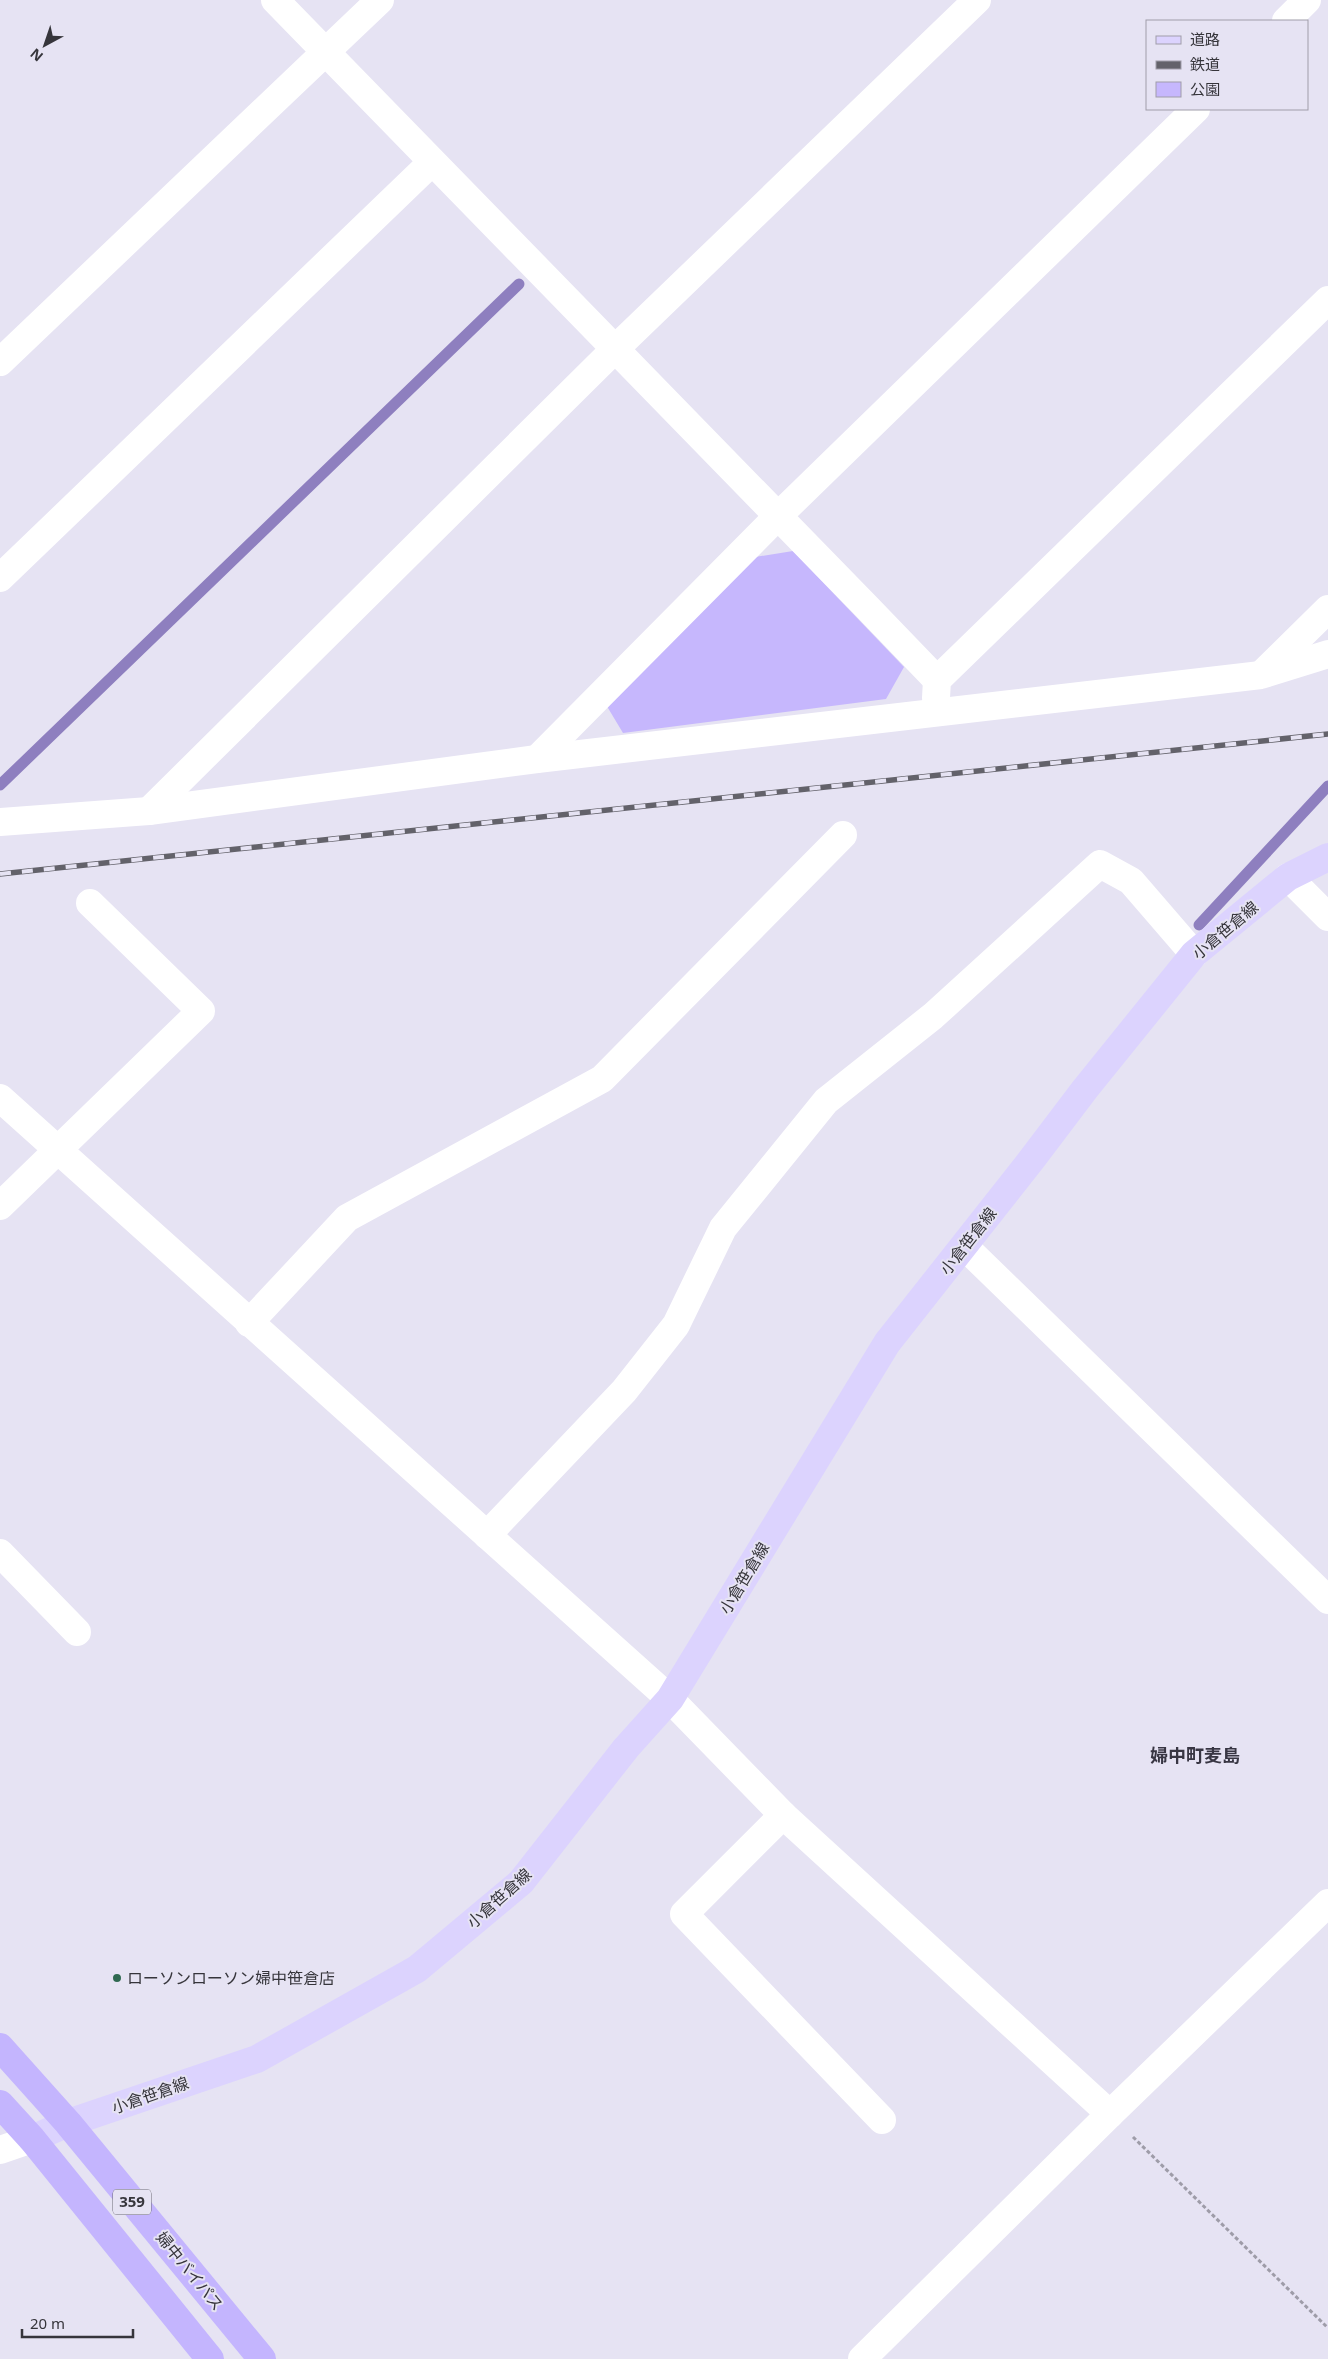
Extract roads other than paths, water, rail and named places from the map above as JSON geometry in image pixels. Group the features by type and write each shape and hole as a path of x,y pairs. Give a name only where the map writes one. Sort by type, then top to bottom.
{"highway":[{"name":"婦中バイパス","path":"0,2047 68,2123 262,2359"},
{"name":"359","path":"0,2104 32,2139 210,2359"}],"main road":[{"name":"小倉笹倉線","path":"32,2139 68,2123 256,2059 417,1969 521,1882 626,1748 670,1700 887,1343 1085,1089 1194,954 1288,877 1328,857"}],"street":[{"path":"275,0 614,350 779,515 937,680"},
{"path":"0,362 380,0"},
{"path":"149,811 614,350 977,0"},
{"path":"1287,20 1307,0"},
{"path":"537,759 779,515 1195,110"},
{"path":"0,578 432,162"},
{"path":"936,712 937,680 1328,300"},
{"path":"1261,674 1328,609"},
{"path":"0,822 149,811 537,759 1261,674 1328,654"},
{"path":"249,1323 347,1218 602,1079 843,835"},
{"path":"487,1535 624,1391 676,1326 723,1228 826,1100 933,1016 1100,864 1131,881 1194,954"},
{"path":"1288,877 1328,917"},
{"path":"0,1206 201,1011 90,903"},
{"path":"0,1098 670,1700 783,1815 1110,2114"},
{"path":"964,1246 1328,1600"},
{"path":"0,1553 77,1632"},
{"path":"783,1815 684,1914 882,2120"},
{"path":"862,2359 1110,2114 1328,1903"},
{"path":"0,2150 32,2139"}],"waterway":[{"path":"0,785 519,284"},
{"path":"1199,925 1328,786"}],"railway":[{"path":"0,874 1328,734"}],"place":[{"name":"ローソンローソン婦中笹倉店","path":"117,1978"}],"district":[{"name":"婦中町麦島","path":"1195,1756"}]}
